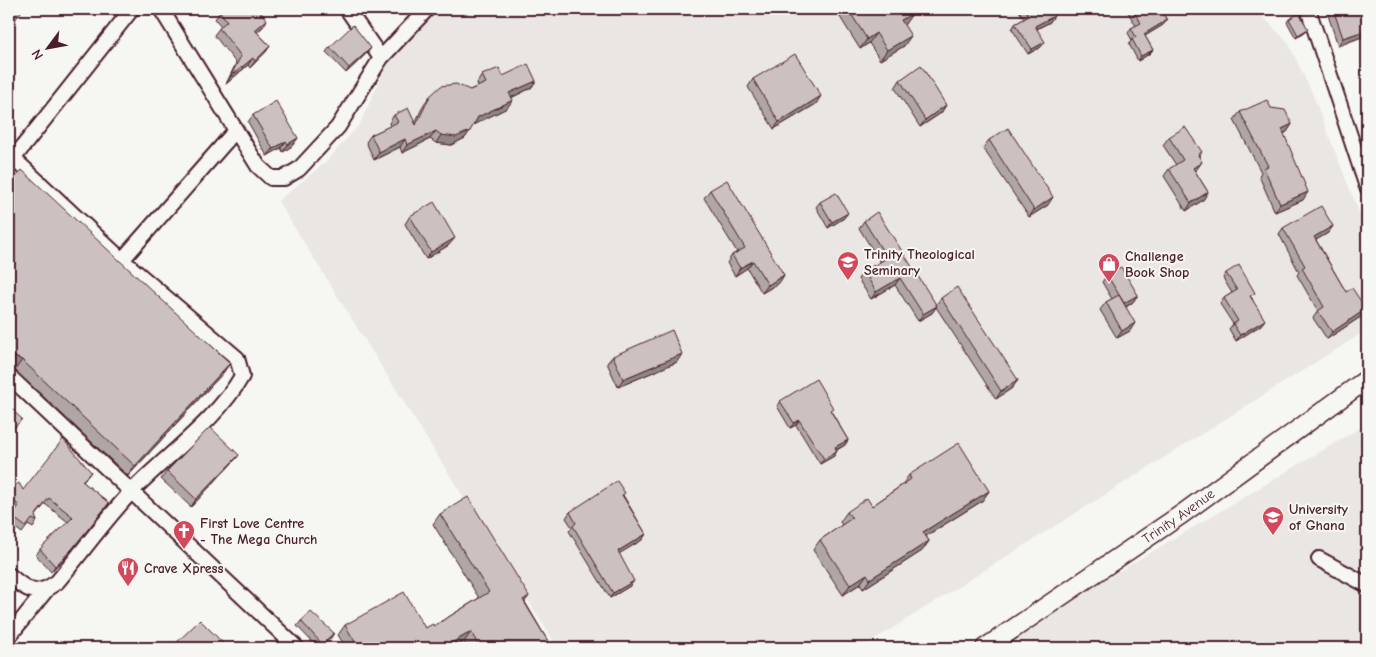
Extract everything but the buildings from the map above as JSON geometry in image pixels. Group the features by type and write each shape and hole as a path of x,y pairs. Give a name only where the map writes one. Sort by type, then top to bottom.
{"street":[{"path":"9,636 47,589 57,582 132,492 218,407 233,391 242,376 238,358 122,260 11,161 132,9"},
{"path":"161,9 258,166 271,178 284,178 299,169 338,126 381,58 427,9"},
{"path":"348,9 381,58"},
{"path":"1308,9 1367,187"},
{"path":"122,260 236,130"},
{"path":"9,376 297,648"},
{"name":"Trinity Avenue","path":"985,648 1182,514 1367,379"},
{"path":"1320,560 1367,585"},
{"path":"9,574 26,589 36,592 47,589"}],"shaded area":[{"name":"Trinity Theological Seminary","path":"436,9 1256,9 1288,43 1312,93 1367,233 1367,330 861,648 558,648 278,201 326,162 360,124 384,71 401,42"},
{"name":"University of Ghana","path":"1367,424 1367,648 990,648"}],"place":[{"name":"Trinity Theological Seminary","path":"848,281"},
{"name":"Challenge Book Shop","path":"1109,283"},
{"name":"University of Ghana","path":"1273,536"},
{"name":"First Love Centre - The Mega Church","path":"184,550"},
{"name":"Crave Xpress","path":"128,587"}]}
